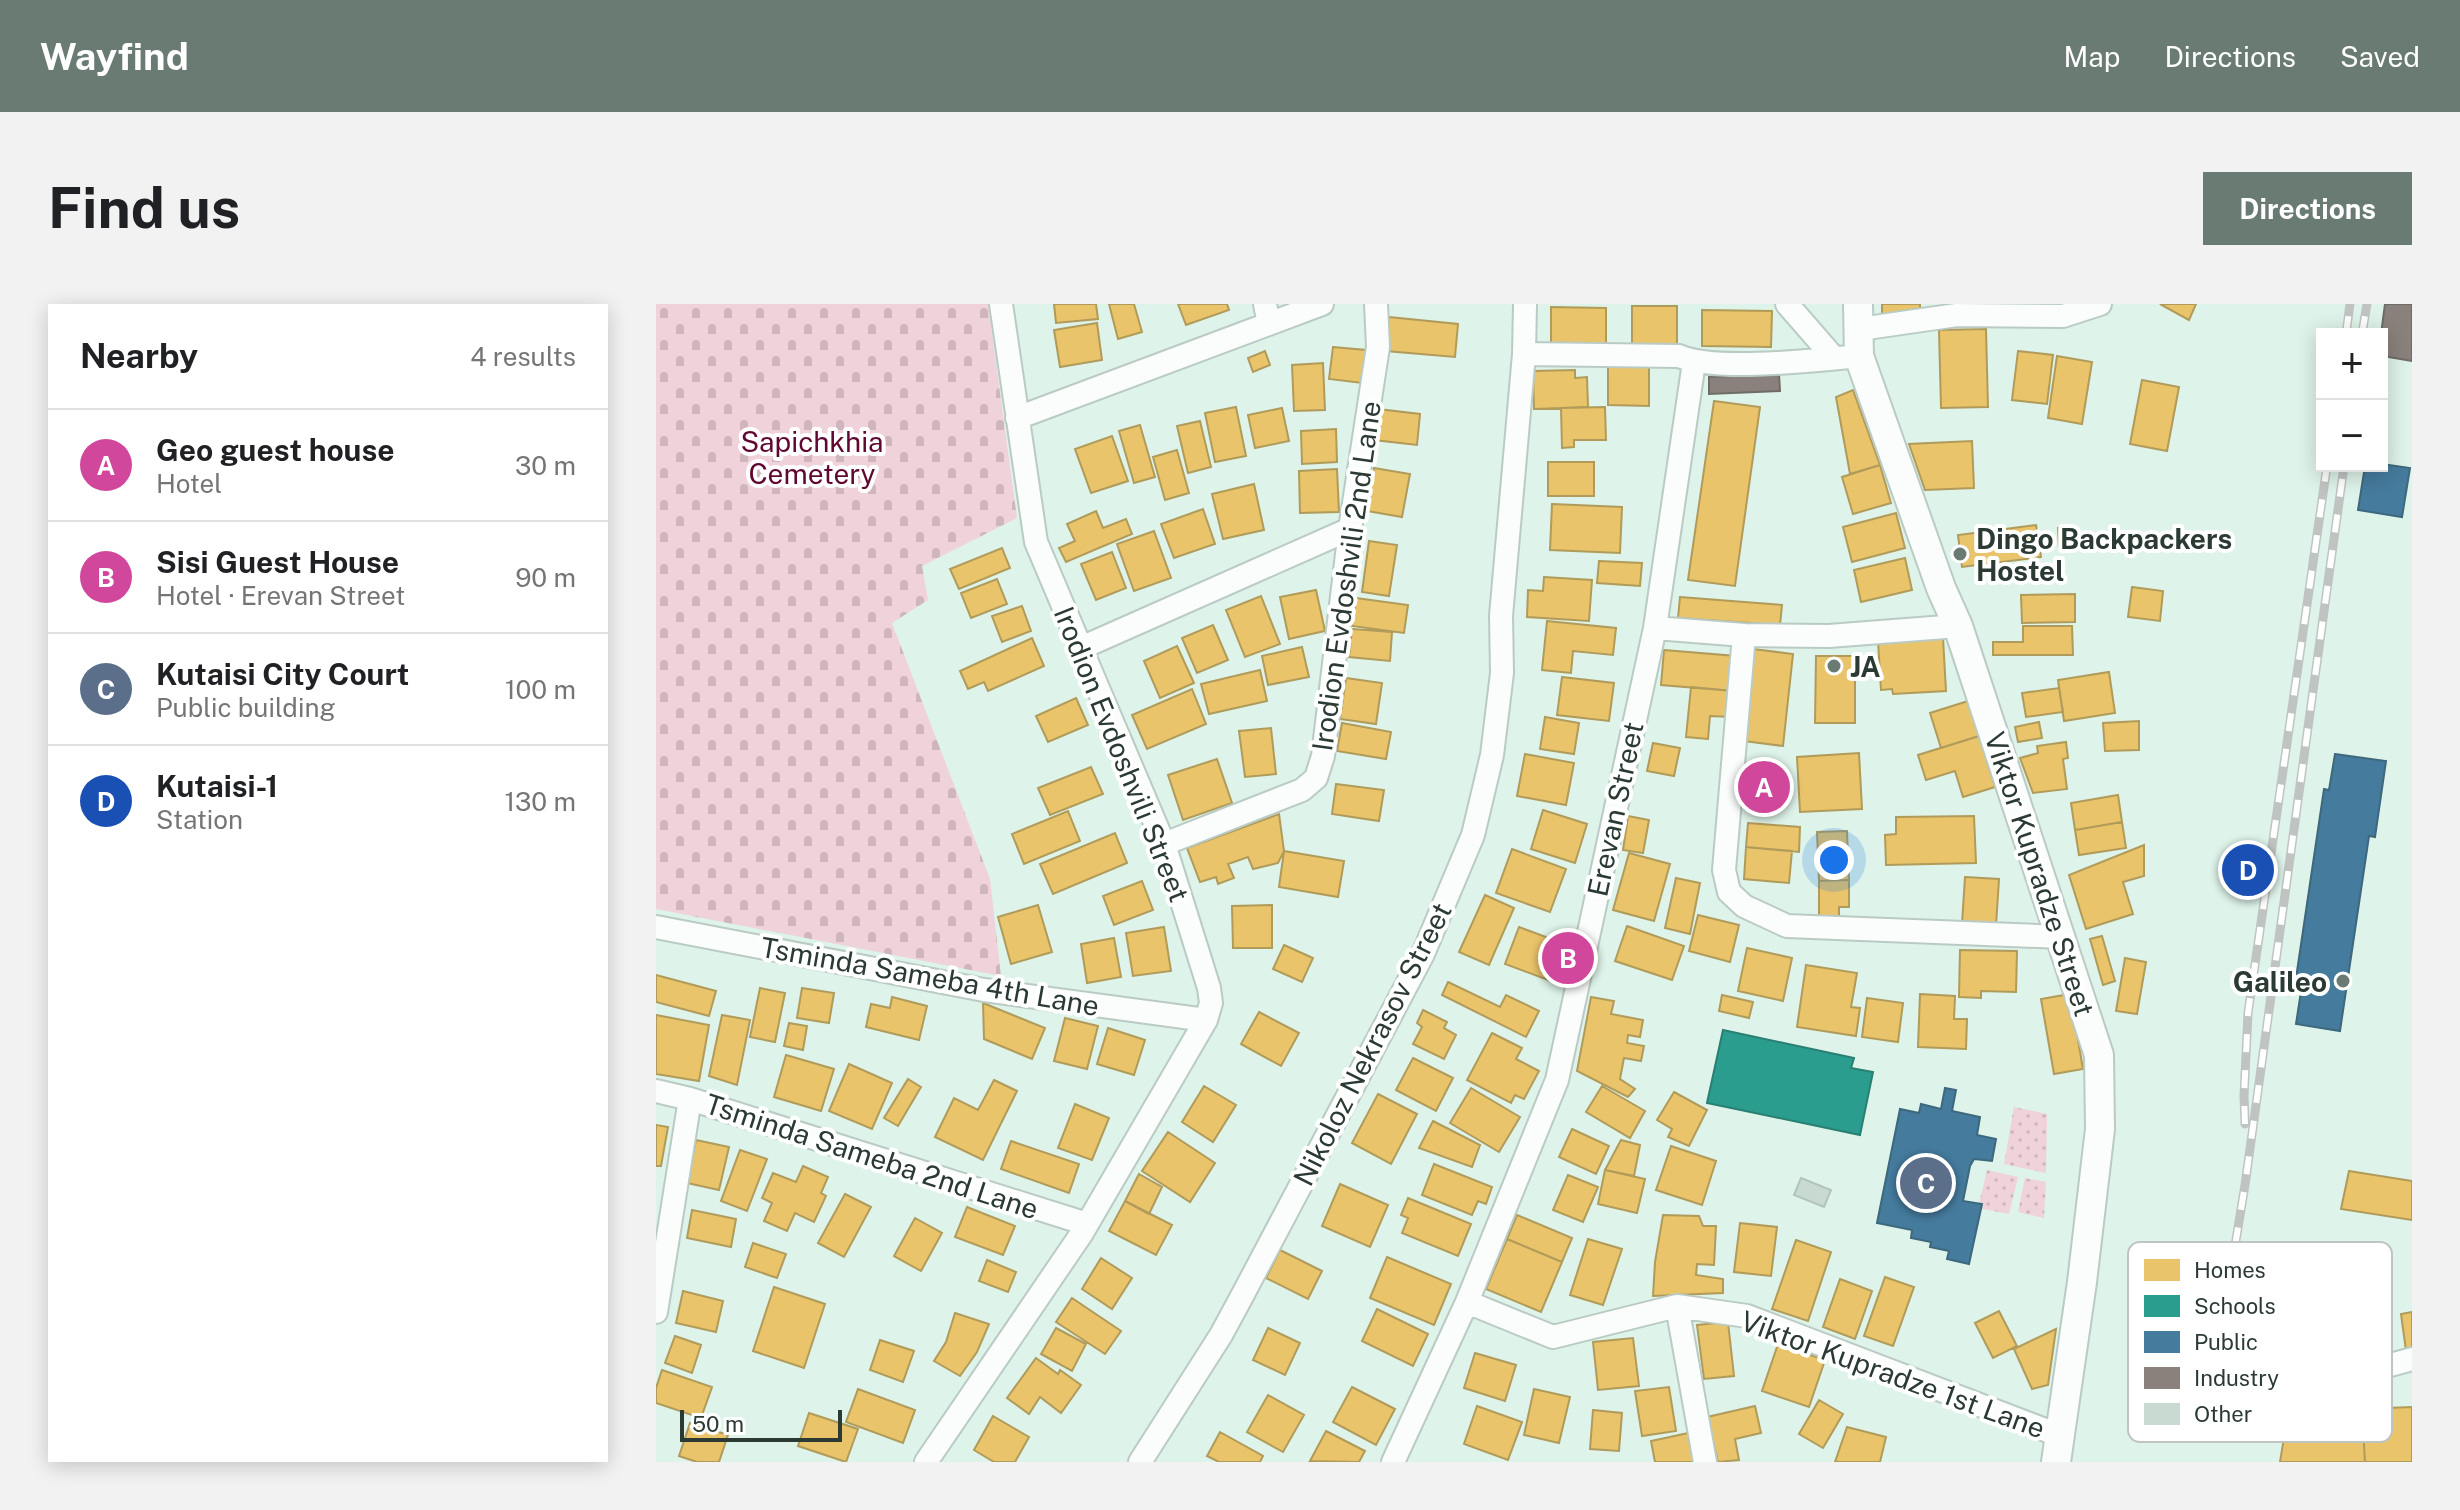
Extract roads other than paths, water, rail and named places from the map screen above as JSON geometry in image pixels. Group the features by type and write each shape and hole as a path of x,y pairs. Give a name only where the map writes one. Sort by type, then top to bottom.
{"street":[{"name":"Irodion Evdoshvili Street","path":"926,1462 1087,1224 1206,1020 1211,1003 1164,844 1036,542 1001,304"},
{"path":"1017,418 1267,314 1322,304"},
{"name":"Irodion Evdoshvili 2nd Lane","path":"1164,844 1302,790 1316,778 1323,756 1350,529 1378,347 1376,304"},
{"name":"Nikoloz Nekrasov Street","path":"1140,1462 1241,1298 1423,954 1473,835 1492,755 1502,673 1501,616 1524,354 1525,304"},
{"path":"1787,304 1853,337"},
{"path":"1524,354 1679,356 1694,362 1853,337 1957,315 2063,316 2100,304"},
{"name":"Viktor Kupradze Street","path":"1853,337 1941,588 1958,626 2099,1055 2100,1129 2058,1449"},
{"name":"Erevan Street","path":"1393,1462 1467,1302 1557,1080 1655,628 1694,362"},
{"path":"1081,648 1350,529"},
{"path":"1655,628 1744,635 1829,636 1958,626"},
{"path":"1744,635 1724,870 1729,892 1744,906 1787,926 2062,937"},
{"name":"Tsminda Sameba 4th Lane","path":"656,927 984,990 1206,1020"},
{"name":"Tsminda Sameba 2nd Lane","path":"656,1091 1087,1224"},
{"path":"656,1312 690,1099"},
{"path":"1467,1302 1553,1337 1677,1306 1705,1462"},
{"name":"Viktor Kupradze 1st Lane","path":"1677,1306 1747,1316 2058,1449"},
{"path":"2392,1364 2412,1359"}],"railway":[{"path":"2347,328 2350,304"},
{"path":"2363,328 2367,304"},
{"path":"2245,1124 2248,1013 2326,472"},
{"path":"2236,1242 2343,472"}],"place":[{"name":"Dingo Backpackers Hostel","path":"1960,554"},
{"name":"JA","path":"1834,666"},
{"name":"Geo guest house","path":"1764,787"},
{"name":"Kutaisi-1","path":"2248,870"},
{"name":"Sisi Guest House","path":"1568,958"},
{"name":"Galileo","path":"2343,981"},
{"name":"Kutaisi City Court","path":"1926,1183"}],"park label":[{"name":"Sapichkhia Cemetery","path":"812,457"}]}
